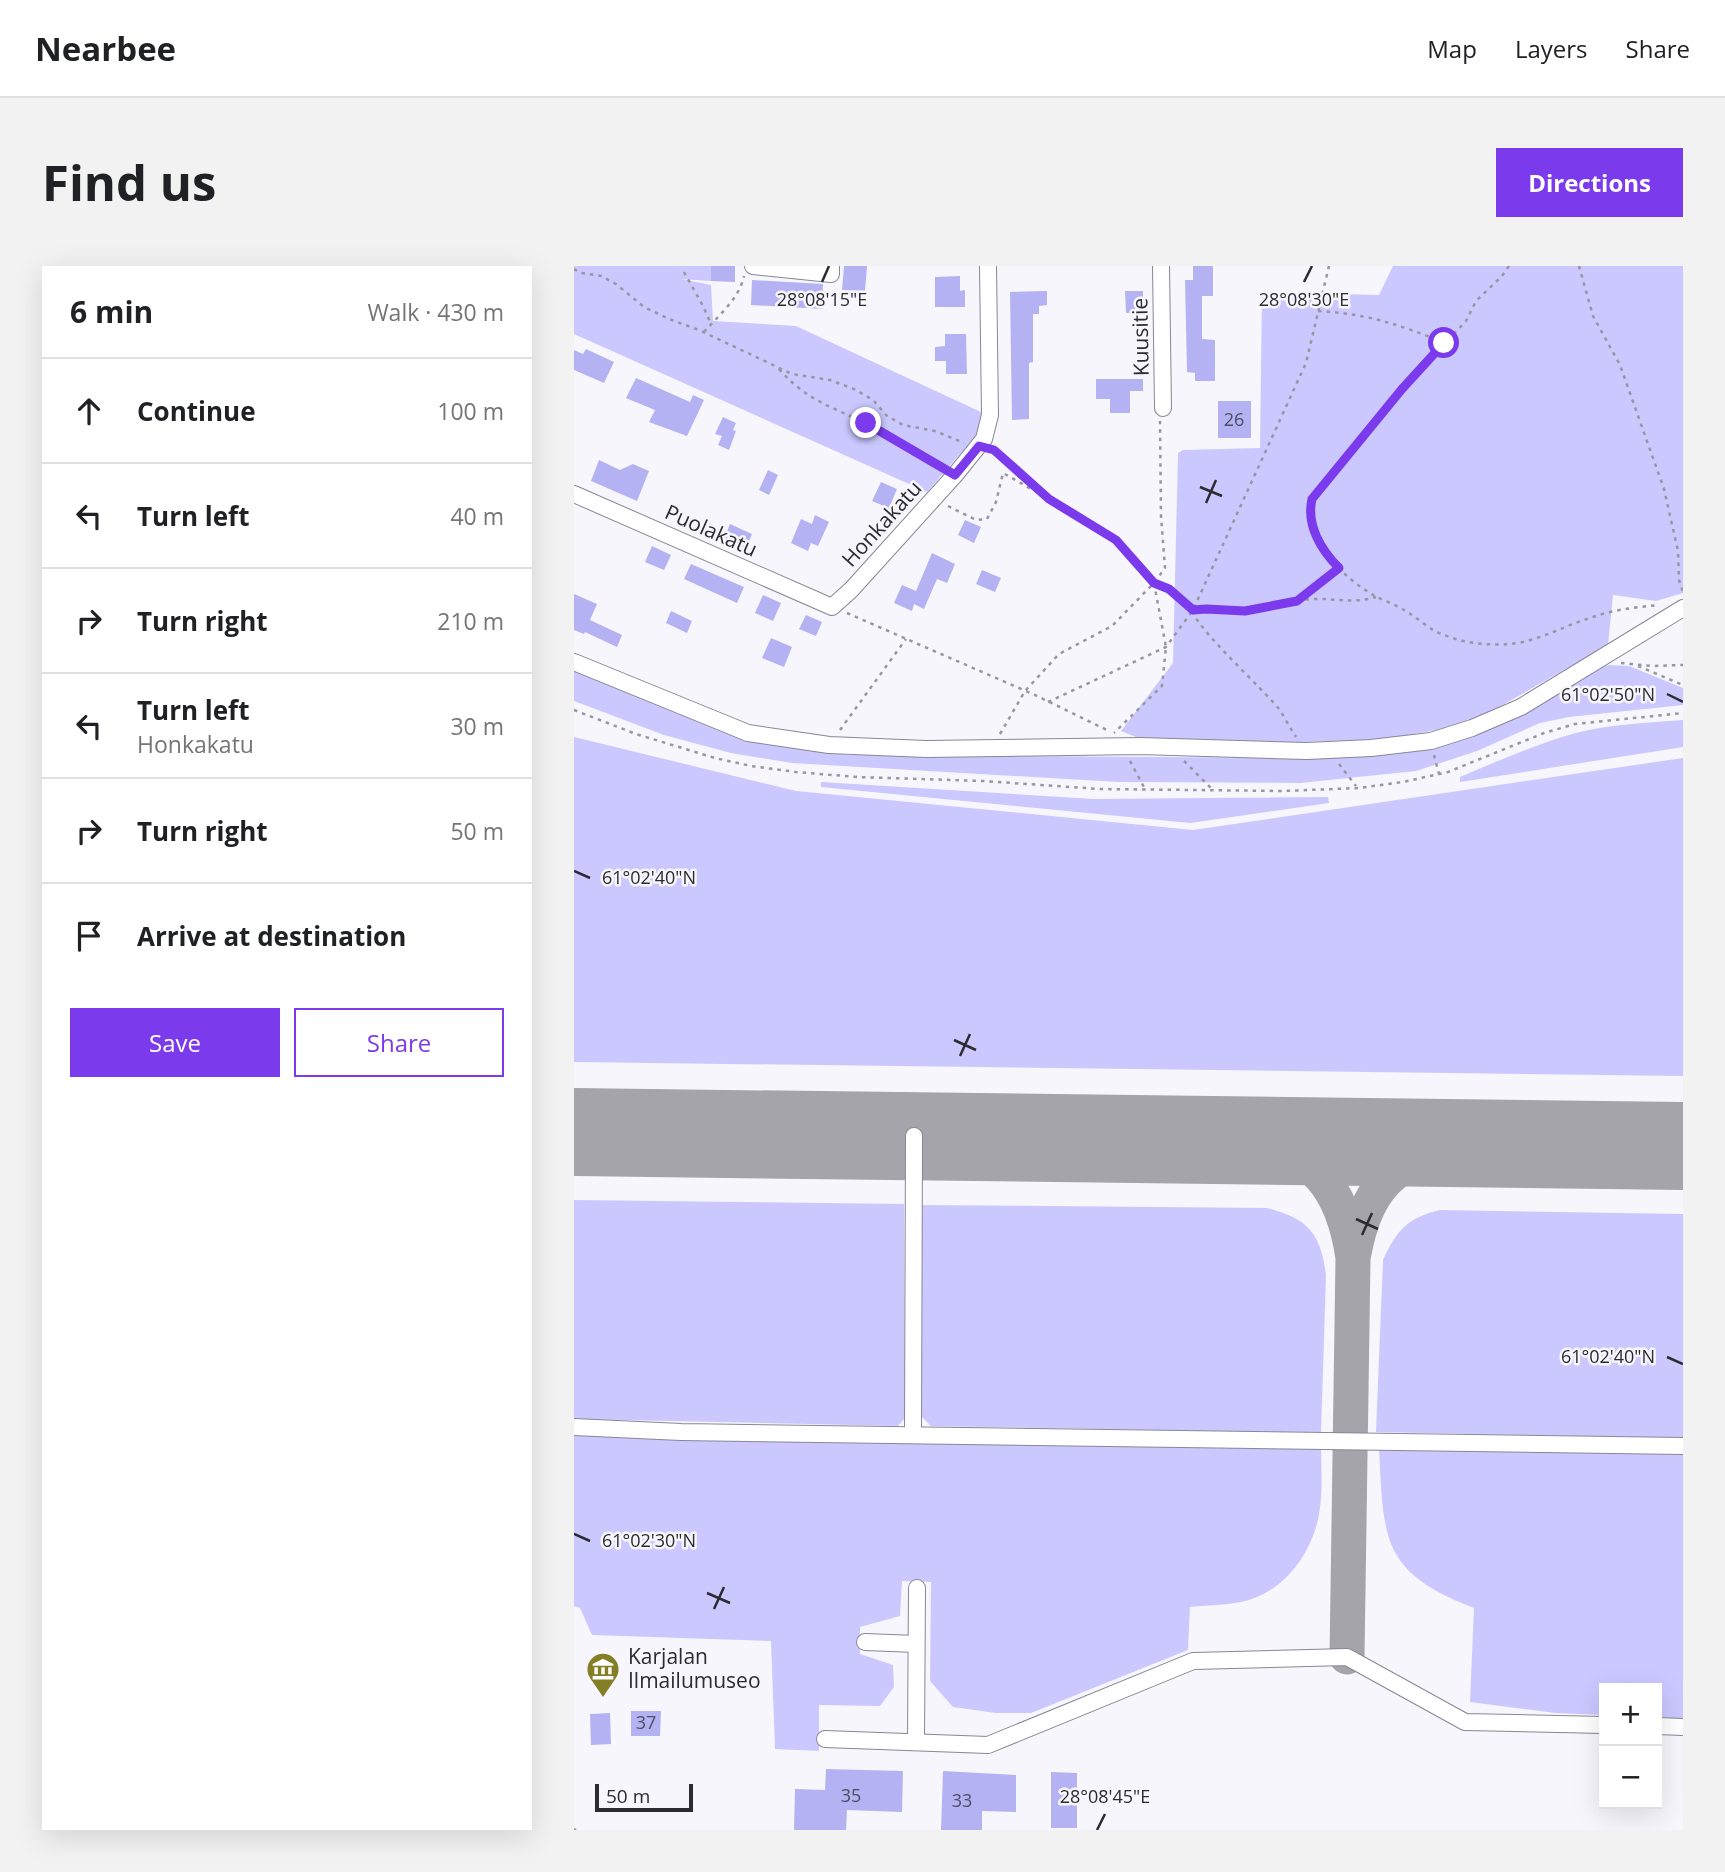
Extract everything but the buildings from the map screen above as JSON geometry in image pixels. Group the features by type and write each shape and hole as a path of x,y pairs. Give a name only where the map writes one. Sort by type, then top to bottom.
{"street":[{"path":"753,266 831,274 831,266"},
{"name":"Honkakatu","path":"832,607 851,590 984,439 990,415 988,266"},
{"name":"Kuusitie","path":"1161,266 1163,408"},
{"name":"Puolakatu","path":"574,494 832,607"},
{"path":"574,662 748,733 829,746 992,748 1117,740 1140,746 1169,747 1307,751 1371,748 1430,741 1472,729 1521,707 1683,608"},
{"path":"913,1434 914,1136"},
{"path":"574,1427 681,1432 1683,1446"},
{"path":"916,1741 917,1587"},
{"path":"865,1642 916,1644"},
{"path":"825,1739 989,1745 1193,1661 1347,1657 1465,1721 1599,1725"},
{"path":"1662,1726 1683,1727"}],"path":[{"path":"704,332 742,288 747,266"},
{"path":"1048,702 1166,647 1193,610 1306,363 1329,266"},
{"path":"1510,266 1476,301 1466,321 1402,389 1312,499 1309,511 1320,543 1339,568 1355,583 1436,631 1456,639 1491,645 1513,644 1551,634 1592,617 1661,604"},
{"path":"1579,266 1593,316 1620,365 1664,489 1678,551 1679,580 1683,592"},
{"path":"574,269 601,276 644,306 669,319 704,332 792,374 830,380 854,389 873,400 887,416 903,425 935,431 977,448 994,450 1049,499"},
{"path":"684,272 711,324"},
{"path":"1318,311 1367,316 1444,343"},
{"path":"778,367 818,403 866,423 955,475"},
{"path":"992,748 1025,691 1059,654 1112,626 1165,568 1161,516 1160,418 1163,408"},
{"path":"933,498 976,520 987,519 996,502 1003,473 1116,540 1154,583 1169,589 1193,610 1194,618 1279,710 1307,751"},
{"path":"1297,601 1339,568"},
{"path":"1117,740 1162,686 1166,647 1154,583"},
{"path":"1193,610 1245,611 1297,601 1326,598 1349,602 1376,597"},
{"path":"832,607 1025,691 1117,740 1140,746"},
{"path":"829,746 906,639"},
{"path":"1632,663 1683,685"},
{"path":"1593,664 1683,665"},
{"path":"574,710 668,745 751,766 857,777 1145,790 1283,791 1357,788 1403,782 1439,774 1575,724 1683,713"},
{"path":"1117,740 1145,790"},
{"path":"1430,741 1439,774"},
{"path":"1169,747 1213,789"},
{"path":"1329,750 1357,788"}],"shaded area":[{"path":"574,266 711,266 711,281 681,279 711,285 713,321 796,326 983,413 978,433 927,492 574,334"},
{"path":"1393,266 1683,266 1683,593 1656,601 1613,595 1608,645 1485,715 1437,730 1386,739 1277,743 1151,743 1121,731 1173,663 1178,453 1183,450 1260,448 1262,292 1379,295"},
{"path":"1609,665 1629,666 1683,688 1683,705 1569,717 1540,723 1477,751 1416,771 1300,783 1119,782 792,763 731,753 664,735 574,701 574,667 748,741 847,755 1323,758 1378,754 1471,736 1537,707 1599,668"},
{"path":"1683,720 1683,747 1460,782 1460,777 1576,733 1616,726"},
{"path":"574,737 796,791 1193,830 1683,758 1683,1076 574,1062"},
{"path":"821,782 1094,799 1328,797 1329,803 1190,823 821,787"},
{"path":"574,1200 904,1204 905,1418 898,1426 574,1419"},
{"path":"918,1205 1267,1208 1292,1217 1316,1238 1324,1260 1326,1275 1321,1433 931,1426 919,1414"},
{"path":"1440,1210 1683,1214 1683,1438 1376,1432 1383,1260 1404,1227 1419,1217"},
{"path":"574,1433 1321,1447 1321,1500 1313,1536 1306,1550 1288,1576 1276,1586 1249,1600 1190,1607 1188,1650 1031,1713 996,1713 953,1707 930,1681 931,1582 902,1581 900,1616 860,1627 860,1654 893,1665 894,1687 880,1706 819,1705 819,1751 775,1749 771,1641 592,1635 580,1608 574,1606"},
{"path":"1379,1450 1683,1452 1683,1719 1662,1717 1662,1683 1599,1683 1599,1715 1556,1713 1470,1702 1474,1608 1443,1595 1404,1566 1387,1530"}],"taxiway":[{"path":"1239,1140 1265,1144 1287,1152 1305,1162 1320,1176 1341,1211 1353,1258 1368,1206 1394,1174 1431,1155 1483,1143"},
{"path":"1347,1657 1353,1258"}],"runway":[{"path":"574,1132 1683,1146"}],"place":[{"name":"Karjalan Ilmailumuseo","path":"603,1699"}],"route":[{"path":"866,423 955,475 979,446 994,450 1049,499 1116,540 1154,583 1169,589 1193,610 1245,611 1297,601 1339,568 1320,543 1311,522 1309,511 1312,499 1402,389 1444,343"}]}
